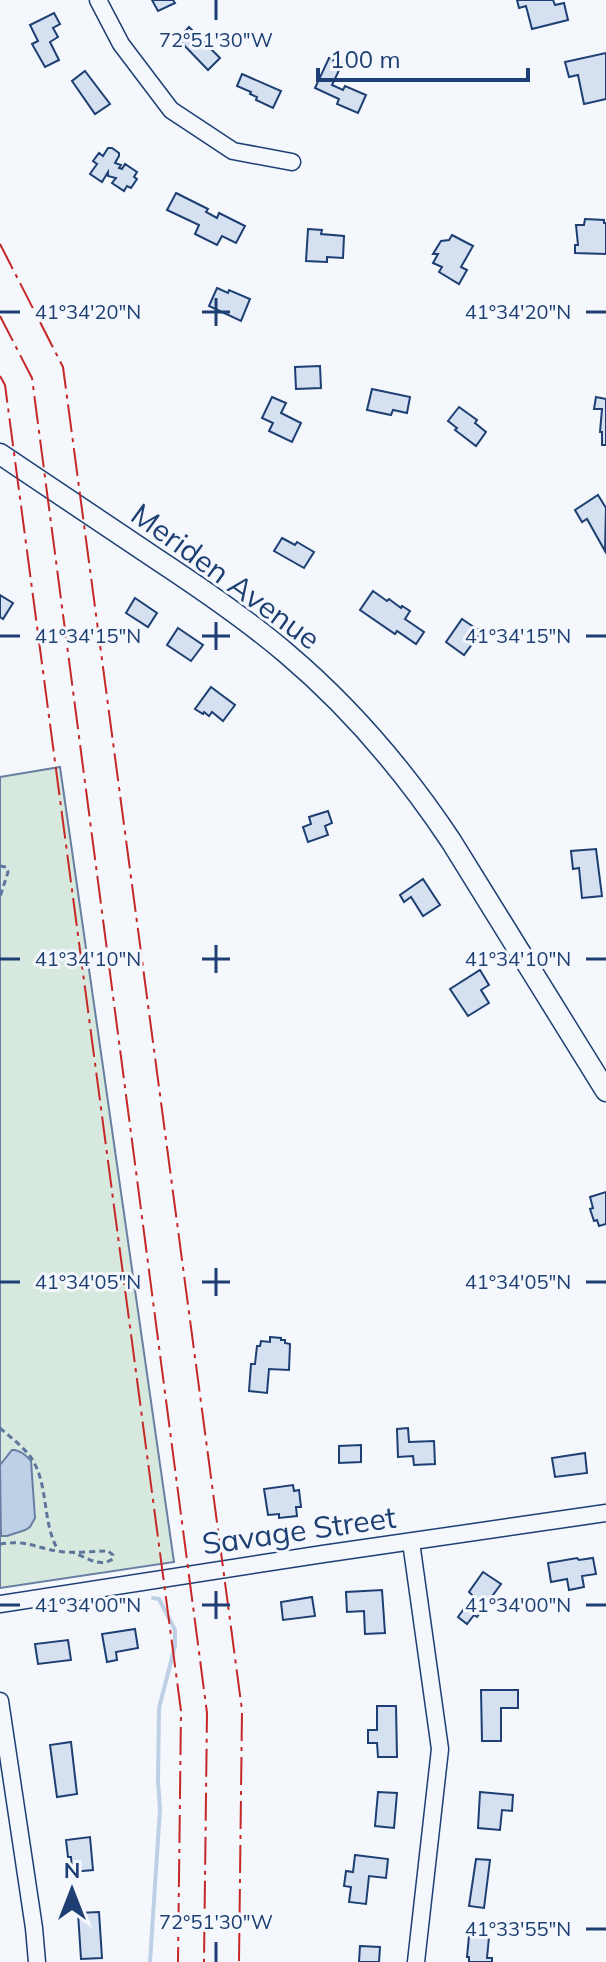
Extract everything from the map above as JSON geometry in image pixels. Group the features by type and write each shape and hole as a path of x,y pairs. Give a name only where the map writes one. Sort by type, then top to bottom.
{"main road":[{"name":"Meriden Avenue","path":"0,454 247,622 304,669 365,730 420,796 451,841 606,1091"}],"street":[{"path":"98,0 121,44 171,110 233,151 292,162"},
{"name":"Savage Street","path":"0,1604 606,1513"},
{"path":"411,1542 440,1749 416,1962"},
{"path":"0,1701 37,1962"}],"path":[{"path":"0,866 6,867 8,872 0,897"},
{"path":"0,1428 28,1454 35,1465 50,1534 59,1551"},
{"path":"0,1544 25,1542 59,1551 108,1551 113,1559 100,1563 72,1552"}],"shaded area":[{"path":"60,767 174,1562 0,1588 0,777"}],"water":[{"path":"12,1450 31,1461 35,1518 25,1530 1,1536 0,1465"}],"building":[{"path":"152,0 173,0 175,3 158,11"},
{"path":"517,0 553,0 555,5 564,3 568,20 532,29 526,6 519,8"},
{"path":"54,13 60,24 53,28 58,37 50,42 59,60 45,67 32,44 38,41 30,25"},
{"path":"189,27 220,58 208,70 178,39"},
{"path":"606,53 606,99 584,104 578,75 569,77 565,62"},
{"path":"329,58 342,64 332,85 343,90 345,86 366,95 358,113 337,104 339,99 315,88"},
{"path":"85,71 110,104 95,114 72,81"},
{"path":"242,74 281,91 273,108 237,86"},
{"path":"108,148 119,153 115,163 121,165 119,168 122,169 125,164 137,172 134,177 137,179 131,188 127,186 124,191 112,183 116,178 108,176 108,172 102,182 90,174 97,164 93,161 99,153 103,156"},
{"path":"176,193 208,209 206,212 217,218 219,213 245,226 236,243 222,236 217,245 195,234 199,225 167,210"},
{"path":"585,219 604,220 606,223 606,254 575,253 575,245 578,245 576,225 584,225"},
{"path":"308,229 322,230 321,234 344,236 343,258 327,257 327,262 306,261"},
{"path":"452,235 473,246 461,267 467,270 459,284 439,272 442,267 433,263 438,254 433,254 441,241 449,240"},
{"path":"217,288 250,299 241,321 209,306"},
{"path":"320,366 321,388 296,389 295,367"},
{"path":"372,389 410,397 407,413 393,410 391,415 367,410"},
{"path":"272,397 286,403 281,413 301,423 292,442 269,431 273,423 262,418"},
{"path":"596,397 606,399 606,445 602,445 600,432 602,409 594,409"},
{"path":"459,407 477,420 475,423 486,432 476,446 448,421"},
{"path":"598,495 606,508 605,551 587,519 582,522 575,510"},
{"path":"282,538 314,552 304,568 274,551"},
{"path":"373,591 410,611 405,619 424,632 416,644 360,610"},
{"path":"0,595 13,603 3,619 0,617"},
{"path":"135,598 157,613 148,627 126,613"},
{"path":"462,619 481,632 464,655 446,642"},
{"path":"178,628 203,645 191,661 167,645"},
{"path":"211,687 235,705 223,721 212,712 209,716 195,709"},
{"path":"328,811 332,823 325,826 328,835 308,842 303,827 311,824 309,817"},
{"path":"596,849 602,896 582,898 579,868 573,869 571,851"},
{"path":"423,879 440,905 423,916 411,897 404,902 400,895"},
{"path":"480,970 489,985 481,990 489,1003 468,1016 450,989"},
{"path":"606,1192 606,1224 599,1226 590,1209 593,1208 590,1197"},
{"path":"270,1337 281,1338 290,1344 289,1370 269,1369 267,1393 249,1391 251,1364 255,1364 257,1346 261,1341 270,1342"},
{"path":"408,1428 409,1442 434,1441 435,1464 414,1465 413,1456 398,1457 397,1429"},
{"path":"361,1445 361,1462 339,1463 339,1446"},
{"path":"585,1453 587,1473 555,1477 552,1458"},
{"path":"293,1485 294,1491 299,1490 301,1507 296,1507 297,1516 279,1518 279,1514 268,1515 264,1489"},
{"path":"593,1558 596,1574 582,1576 584,1587 569,1590 567,1579 551,1582 548,1563"},
{"path":"483,1572 501,1584 477,1617 474,1615 467,1624 458,1617 473,1596 469,1592"},
{"path":"382,1590 385,1633 365,1634 364,1611 347,1612 346,1592"},
{"path":"312,1597 315,1616 283,1620 281,1602"},
{"path":"135,1629 138,1648 116,1652 117,1660 107,1662 102,1634"},
{"path":"68,1640 71,1660 38,1664 35,1644"},
{"path":"481,1690 518,1690 518,1708 501,1708 501,1741 482,1741"},
{"path":"377,1706 396,1706 397,1757 378,1757 377,1743 368,1743 368,1730 377,1730"},
{"path":"71,1742 77,1794 57,1797 50,1745"},
{"path":"378,1792 397,1793 394,1828 375,1826"},
{"path":"480,1792 513,1795 512,1811 502,1810 500,1830 478,1828"},
{"path":"90,1837 93,1870 72,1872 66,1840"},
{"path":"355,1855 388,1859 386,1878 369,1876 366,1904 349,1902 351,1887 344,1886 346,1871 353,1872"},
{"path":"476,1859 490,1860 484,1908 469,1906"},
{"path":"99,1912 102,1958 81,1959 78,1913"},
{"path":"469,1936 489,1937 487,1958 492,1958 492,1962 469,1962"},
{"path":"360,1946 380,1947 379,1962 359,1962"}],"waterway":[{"path":"150,1962 160,1809 159,1708 175,1646 175,1630 159,1599 153,1598"}],"power":[{"path":"0,244 63,367 242,1710 239,1962"},
{"path":"0,316 32,378 207,1713 204,1962"},
{"path":"0,376 5,385 181,1711 178,1962"}]}
